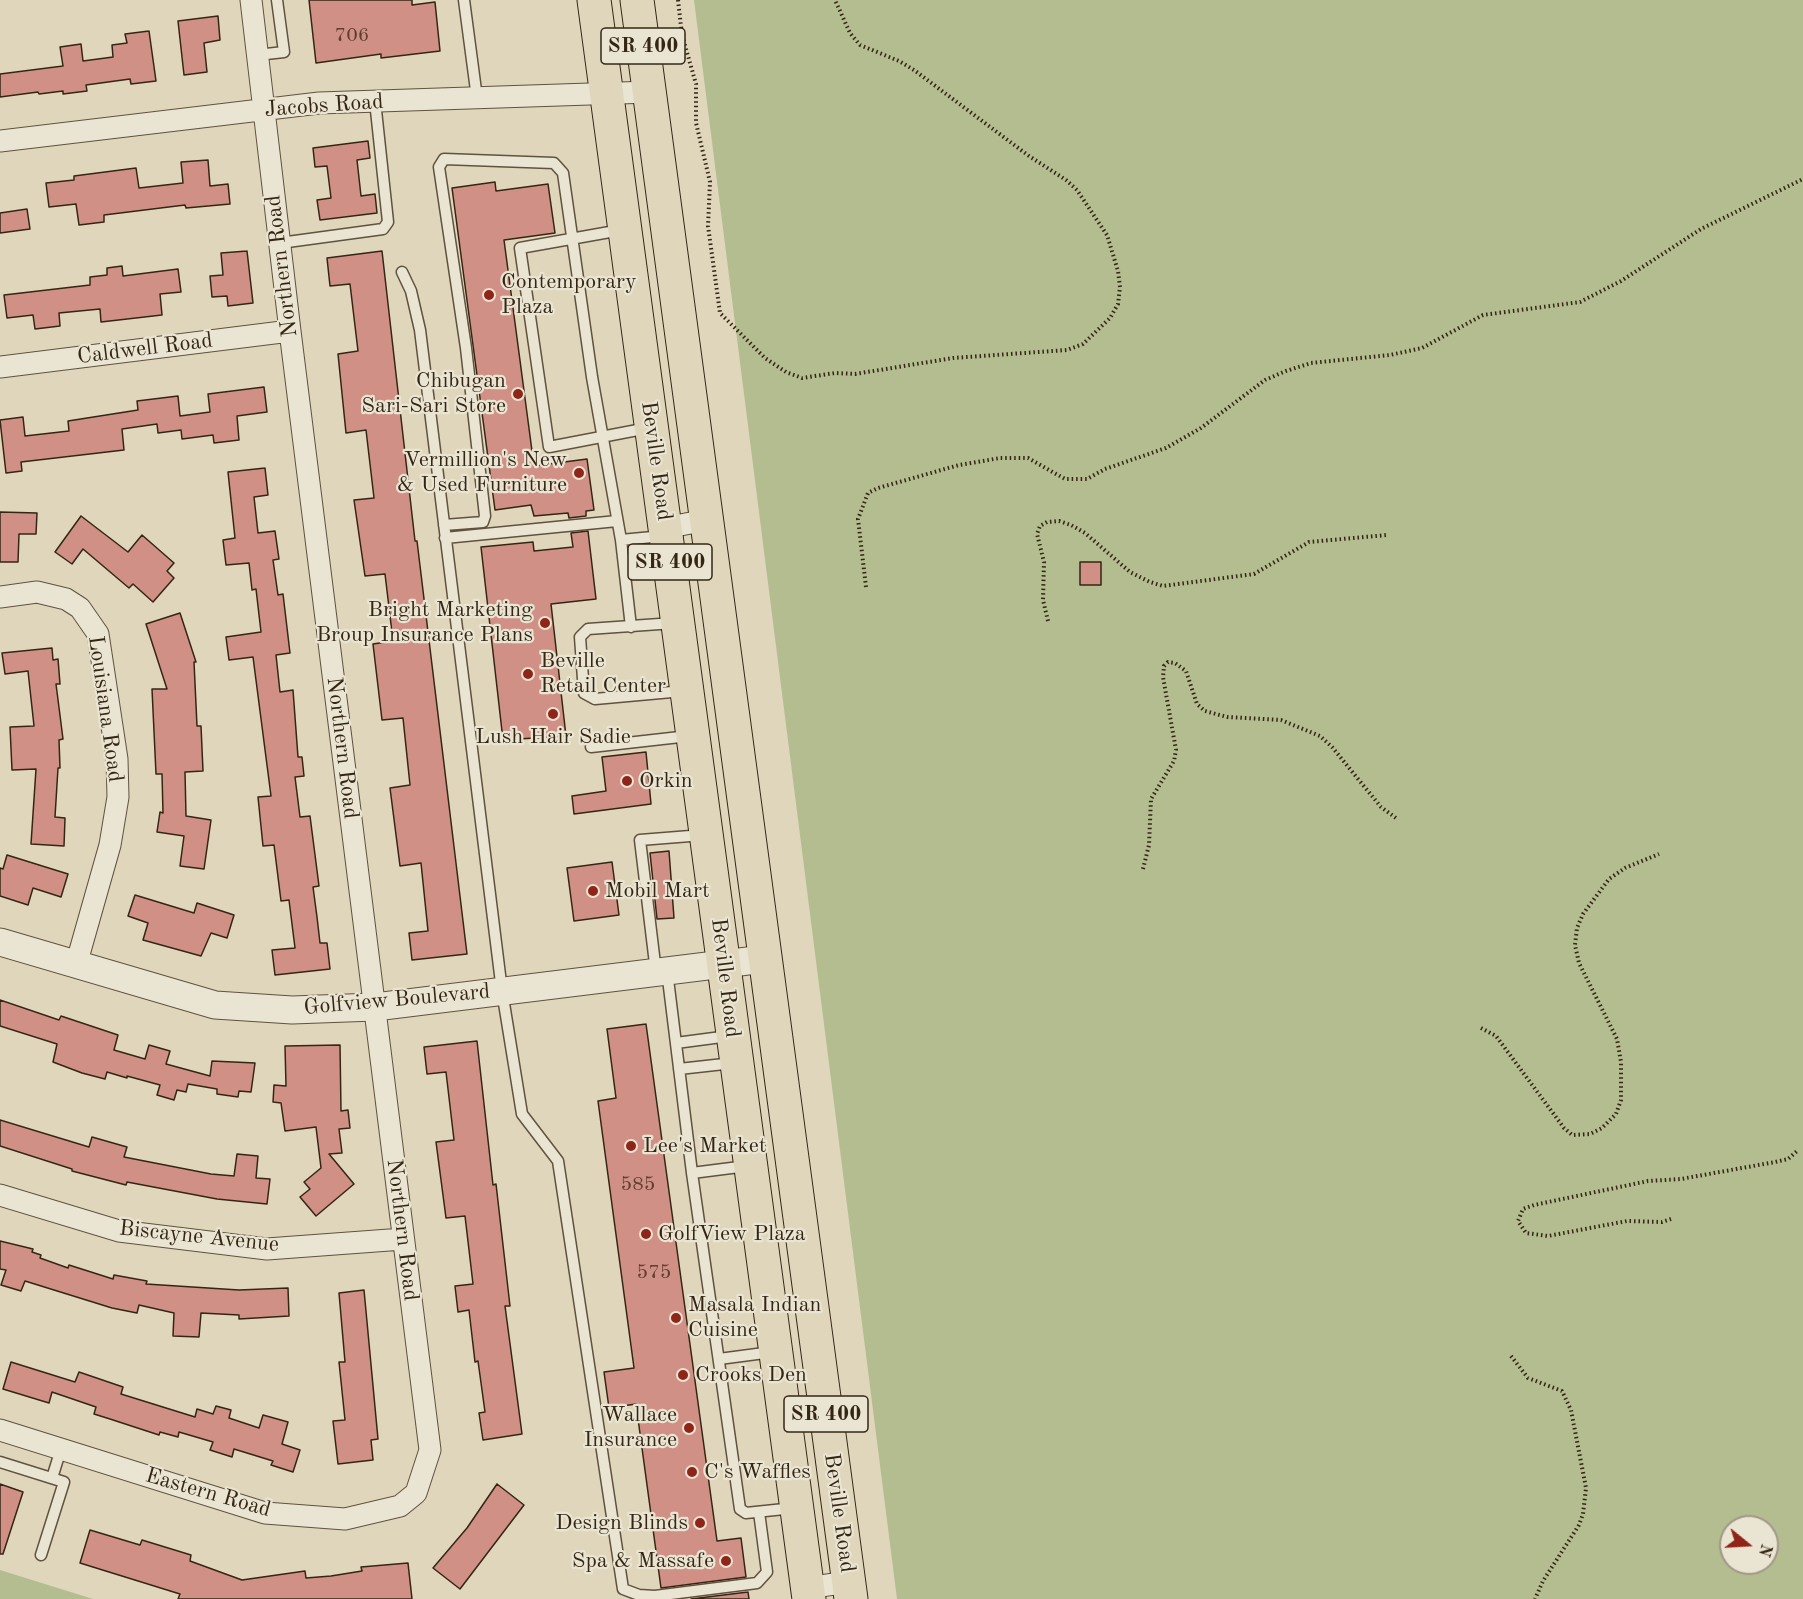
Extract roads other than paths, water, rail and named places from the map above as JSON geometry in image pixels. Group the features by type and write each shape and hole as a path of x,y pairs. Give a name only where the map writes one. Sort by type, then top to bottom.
{"main road":[{"name":"Beville Road","path":"594,0 808,1593"},
{"name":"Beville Road","path":"637,0 849,1591"}],"street":[{"name":"Northern Road","path":"251,0 290,331 430,1450 416,1494"},
{"name":"Jacobs Road","path":"0,141 264,109 375,101 650,92"},
{"name":"Caldwell Road","path":"0,367 290,331"},
{"path":"665,532 706,520"},
{"name":"Louisiana Road","path":"0,597 37,592 66,599 80,608 98,634 117,759 118,797 110,845 76,965"},
{"name":"Golfview Boulevard","path":"0,942 215,1005 292,1010 375,1006 764,959"},
{"name":"Biscayne Avenue","path":"0,1195 119,1231 267,1249 403,1239"},
{"name":"Eastern Road","path":"0,1430 265,1513 345,1519 400,1506 416,1494"},
{"path":"808,1593 849,1591"}],"lane":[{"path":"257,56 284,52 278,0"},
{"path":"464,0 477,98"},
{"path":"280,243 383,229 388,222 375,101"},
{"path":"444,525 483,522 485,516 466,348 439,167 444,159 554,163 563,173 602,436 621,540 630,627"},
{"path":"625,229 520,248 549,447 651,427"},
{"path":"402,272 411,291 420,330 502,991 522,1114 558,1161 623,1589 639,1596 654,1596 757,1583 767,1572 759,1512"},
{"path":"445,538 617,521"},
{"path":"621,540 665,532"},
{"path":"678,623 588,629 580,637 584,693 595,699 687,691"},
{"path":"591,747 693,735"},
{"path":"706,834 640,840 676,1043 692,1173 740,1509 743,1512 759,1512 796,1508"},
{"path":"676,1043 734,1049"},
{"path":"679,1069 734,1049"},
{"path":"692,1173 750,1165"},
{"path":"718,1359 775,1352"},
{"path":"52,1478 61,1449"},
{"path":"0,1462 64,1482 41,1555"}],"place":[{"name":"Contemporary Plaza","path":"489,295"},
{"name":"Chibugan Sari-Sari Store","path":"518,394"},
{"name":"Vermillion's New & Used Furniture","path":"579,473"},
{"name":"Bright Marketing Broup Insurance Plans","path":"545,623"},
{"name":"Beville Retail Center","path":"528,674"},
{"name":"Lush Hair Sadie","path":"553,714"},
{"name":"Orkin","path":"627,781"},
{"name":"Mobil Mart","path":"593,891"},
{"name":"Lee's Market","path":"631,1146"},
{"name":"GolfView Plaza","path":"646,1234"},
{"name":"Masala Indian Cuisine","path":"676,1318"},
{"name":"Crooks Den","path":"683,1375"},
{"name":"Wallace Insurance","path":"689,1428"},
{"name":"C's Waffles","path":"692,1472"},
{"name":"Design Blinds","path":"700,1523"},
{"name":"Spa & Massafe","path":"726,1561"}]}
